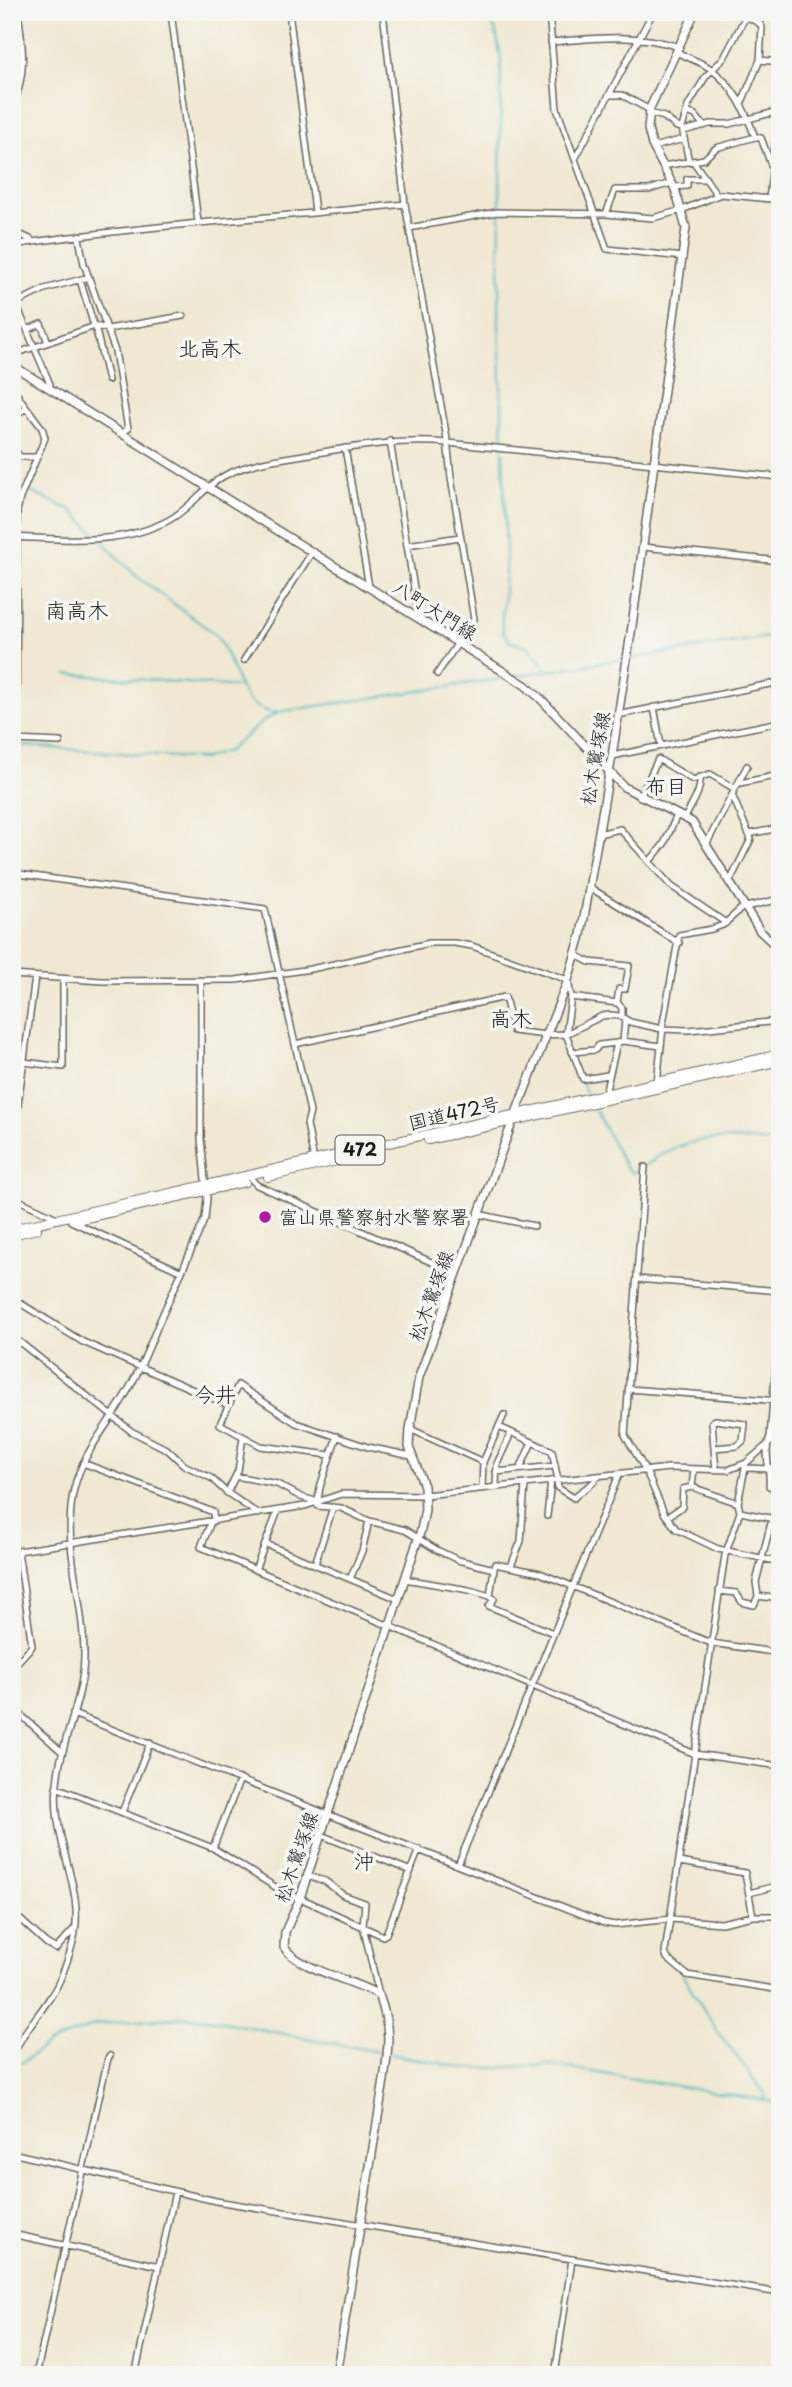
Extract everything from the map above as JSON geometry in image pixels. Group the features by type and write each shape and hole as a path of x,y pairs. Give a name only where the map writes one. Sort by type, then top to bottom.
{"highway":[{"name":"国道472号","path":"12,1229 253,1180 780,1054"},
{"name":"国道472号","path":"12,1235 314,1161 780,1061"}],"main road":[{"path":"649,111 695,12"},
{"name":"松木鷲塚線","path":"379,1995 288,1954 284,1947 285,1931 300,1898 321,1835 425,1510 423,1479 409,1447 419,1377 576,955 628,651 686,228 672,185 653,147 648,129 649,111"},
{"name":"八町大門線","path":"12,365 525,685 624,787 692,822 766,939 780,944"},
{"path":"336,2375 389,2045 387,2021 379,1995"}],"street":[{"path":"12,107 21,86 23,67 18,12"},
{"path":"171,12 198,222"},
{"path":"289,12 315,211"},
{"path":"383,12 405,204 448,443 474,619 437,674"},
{"path":"549,12 558,109 607,249 683,257"},
{"path":"576,159 653,12"},
{"path":"717,195 691,162 682,130 700,85 724,58 748,15 762,27 760,60 742,102"},
{"path":"551,42 620,36 640,38 678,50 713,70 728,84 742,102 755,137"},
{"path":"760,60 780,62"},
{"path":"610,95 622,95 664,117 682,130 729,124 779,111"},
{"path":"769,199 780,104"},
{"path":"687,112 695,115 705,125"},
{"path":"663,166 704,159 716,148 755,137 761,138 772,167"},
{"path":"653,147 684,139"},
{"path":"606,214 615,190 687,186 687,179 706,179"},
{"path":"409,228 497,212 606,214 653,218 682,210 717,195 780,200"},
{"path":"12,246 80,235 198,222 405,204"},
{"path":"12,231 32,242"},
{"path":"80,235 84,264 115,351 128,429 122,433"},
{"path":"48,387 50,384 14,305 45,289 89,277"},
{"path":"80,280 108,380"},
{"path":"12,355 94,326 108,328 183,316"},
{"path":"27,330 41,324 48,342"},
{"path":"12,387 44,433 43,444 17,511 14,740 60,742"},
{"path":"12,416 27,408"},
{"path":"390,441 419,619"},
{"path":"15,537 92,540 142,530 176,516 225,475 251,465 390,441 448,443 780,477"},
{"path":"12,446 20,457 37,457"},
{"path":"345,448 369,587"},
{"path":"407,545 460,537"},
{"path":"643,547 780,561"},
{"path":"244,660 312,552"},
{"path":"618,715 775,683 780,705"},
{"path":"640,797 658,759 661,746 654,707"},
{"path":"612,756 780,722"},
{"path":"658,759 693,780 710,774 734,792 751,839 729,880"},
{"path":"707,843 747,766"},
{"path":"740,783 780,775"},
{"path":"649,862 697,794 701,780 699,777"},
{"path":"749,834 780,828"},
{"path":"598,834 620,830 671,886 726,923"},
{"path":"12,873 265,909 310,1112 307,1124 314,1161"},
{"path":"589,887 679,943"},
{"path":"657,1083 663,1028 679,935 712,929 726,923 746,906 780,899"},
{"path":"12,975 63,980 236,980 280,975 430,943 472,946 568,980 571,997 566,1034 583,1079 608,1075"},
{"path":"576,955 589,962 629,966 625,989 619,989 617,1003"},
{"path":"15,1128 34,977"},
{"path":"24,1062 63,1067 63,980"},
{"path":"12,2058 23,2033 59,1982 75,1928 75,1891 61,1839 56,1787 61,1751 81,1688 84,1646 70,1544 70,1510 74,1487 90,1447 127,1392 139,1368 205,1218 206,1188 201,1139 201,981"},
{"path":"295,1044 505,997 513,1031 546,1035 566,1034 602,1016 610,1015 663,1028 689,1030 780,1021"},
{"path":"571,997 617,1003 622,1008 624,1019 620,1042 608,1075 605,1094"},
{"path":"572,1052 595,1050 599,1045 620,1042 661,1046"},
{"path":"12,1074 21,1075"},
{"path":"645,1167 625,1434 667,1517 676,1529 726,1551 780,1562"},
{"path":"253,1180 257,1185 456,1273"},
{"path":"12,1197 59,1219"},
{"path":"478,1214 534,1226"},
{"path":"71,1221 181,1272"},
{"path":"637,1279 780,1291"},
{"path":"12,1298 83,1342 228,1405"},
{"path":"780,1314 771,1437 766,1446 769,1486 780,1490"},
{"path":"12,1336 111,1417 168,1450 184,1465 211,1478 227,1493 258,1514"},
{"path":"330,1455 261,1447 220,1424 237,1385 296,1423 368,1447 411,1456"},
{"path":"629,1389 780,1401"},
{"path":"482,1488 483,1462 504,1415"},
{"path":"714,1448 737,1446 743,1441 745,1424 715,1420 712,1422 714,1448 716,1470"},
{"path":"499,1427 552,1451 555,1480 547,1516"},
{"path":"410,1429 483,1462"},
{"path":"496,1486 496,1472 511,1433"},
{"path":"780,1434 747,1465 738,1503 740,1512 726,1551 665,1952 667,1958 687,1975 780,1990"},
{"path":"337,1436 317,1495 318,1506 333,1507 369,1521 405,1530 458,1560 494,1569"},
{"path":"227,1493 236,1476 243,1437"},
{"path":"520,1469 532,1442"},
{"path":"83,1463 213,1512 213,1522 201,1547 695,1754 780,1766"},
{"path":"12,1668 32,1646 15,1552 278,1511 305,1506 336,1495 425,1495 646,1471 727,1470 747,1465 769,1469 780,1465"},
{"path":"496,1472 555,1466"},
{"path":"692,1487 694,1469"},
{"path":"458,1865 619,1475"},
{"path":"236,1476 278,1484 301,1497 317,1501"},
{"path":"555,1480 558,1488 574,1498 581,1490 592,1485 597,1477"},
{"path":"511,1566 521,1541 525,1484"},
{"path":"667,1517 682,1507 683,1489 692,1487 738,1503"},
{"path":"315,1564 333,1507"},
{"path":"255,1570 278,1511"},
{"path":"740,1512 780,1520"},
{"path":"719,1591 736,1593 743,1602 754,1605 758,1596 756,1582 772,1519"},
{"path":"351,1579 362,1551 369,1521"},
{"path":"266,1544 398,1599"},
{"path":"490,1596 495,1563 511,1566 540,1573 711,1643 780,1653"},
{"path":"405,1578 490,1596 494,1599 489,1606 553,1633"},
{"path":"758,1596 780,1599"},
{"path":"517,1618 519,1611"},
{"path":"12,1707 61,1751"},
{"path":"73,1714 604,1923 615,1925 671,1919 721,1923 753,1916 780,1916"},
{"path":"122,1812 150,1743"},
{"path":"213,1848 240,1779"},
{"path":"56,1787 213,1848 288,1895 379,1935 386,1934 419,1849"},
{"path":"321,1835 411,1871"},
{"path":"679,1862 745,1873 753,1916"},
{"path":"307,1876 325,1881 343,1895 365,1903 363,1926 379,1995"},
{"path":"749,1893 780,1885"},
{"path":"12,1912 46,1944 56,1949 75,1928"},
{"path":"36,2375 107,2058 110,2056"},
{"path":"12,2153 216,2202 780,2293"},
{"path":"135,2375 175,2192"},
{"path":"12,2234 159,2266"},
{"path":"555,2375 572,2259"}],"waterway":[{"path":"488,12 496,32 501,59 500,209"},
{"path":"500,214 499,319 503,447"},
{"path":"503,452 506,554 503,631 510,642 528,646 548,671"},
{"path":"12,484 21,487"},
{"path":"26,490 71,510 97,535"},
{"path":"100,539 136,576 215,634 246,697 253,705 271,713 506,678"},
{"path":"629,659 780,635"},
{"path":"515,676 624,659"},
{"path":"67,674 240,687"},
{"path":"12,745 202,759 228,751 266,719 277,714"},
{"path":"581,1079 586,1093"},
{"path":"595,1110 625,1166 632,1173 665,1152 694,1142 722,1139 780,1143"},
{"path":"682,1974 717,2031 765,2094 765,2101"},
{"path":"21,2063 48,2044 97,2024 187,2017 384,2053"},
{"path":"390,2054 470,2069 550,2065 780,2103"}],"place":[{"name":"富山県警察射水警察署","path":"265,1217"}],"district":[{"name":"北高木","path":"210,349"},
{"name":"南高木","path":"77,611"},
{"name":"布目","path":"666,787"},
{"name":"高木","path":"511,1019"},
{"name":"今井","path":"215,1395"},
{"name":"沖","path":"364,1862"}]}
